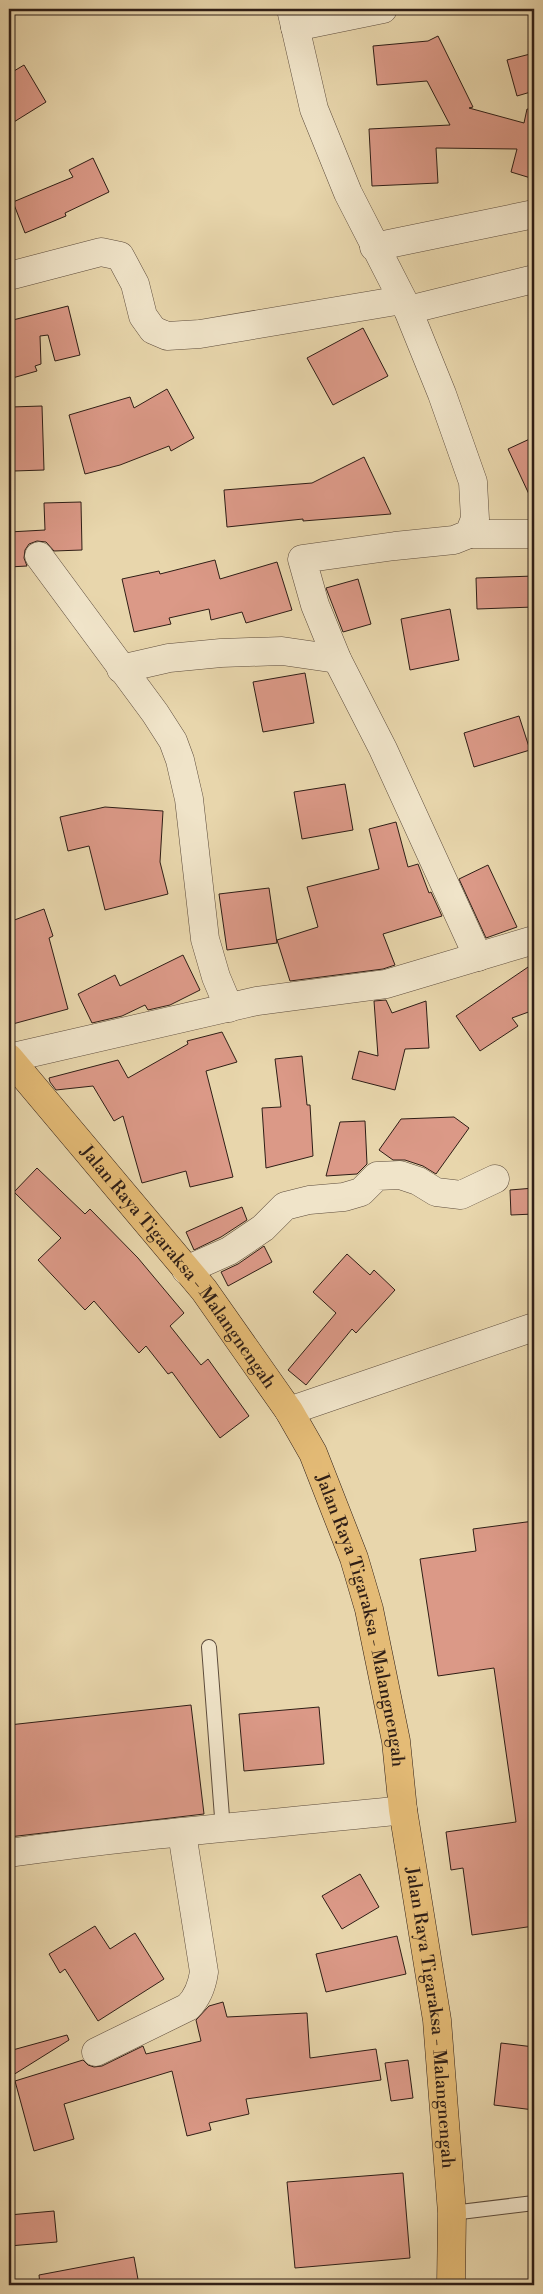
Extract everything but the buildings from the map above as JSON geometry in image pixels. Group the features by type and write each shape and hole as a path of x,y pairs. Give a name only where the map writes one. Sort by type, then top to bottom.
{"main road":[{"name":"Jalan Raya Tigaraksa - Malangnengah","path":"9,1058 204,1290 289,1411 313,1453 354,1558 369,1609 396,1741 403,1810 437,2020 452,2213 451,2285"}],"street":[{"path":"384,9 293,18 314,109 348,193 405,305 442,394 473,482 475,519 469,534"},
{"path":"374,247 534,214"},
{"path":"9,276 101,252 120,256 135,284 143,316 153,330 167,336 200,334 405,305 534,279"},
{"path":"478,957 383,749 337,659 315,605 302,558 454,540 469,534 534,534"},
{"path":"39,556 80,610 121,670 155,713 173,742 180,760 189,799 205,939 216,977 229,1008"},
{"path":"121,670 169,658 221,652 282,651 337,659"},
{"path":"9,1058 257,1001 386,984 534,940"},
{"path":"186,1270 229,1251 263,1228 285,1206 309,1200 344,1197 361,1192 377,1176 400,1175 418,1181 436,1192 461,1195 495,1179"},
{"path":"289,1411 534,1327"},
{"path":"9,1853 112,1838 223,1830 403,1810"},
{"path":"96,2052 188,2007 200,1990 204,1972 182,1833"}],"lane":[{"path":"209,1647 223,1830"},
{"path":"452,2213 534,2203"}]}
